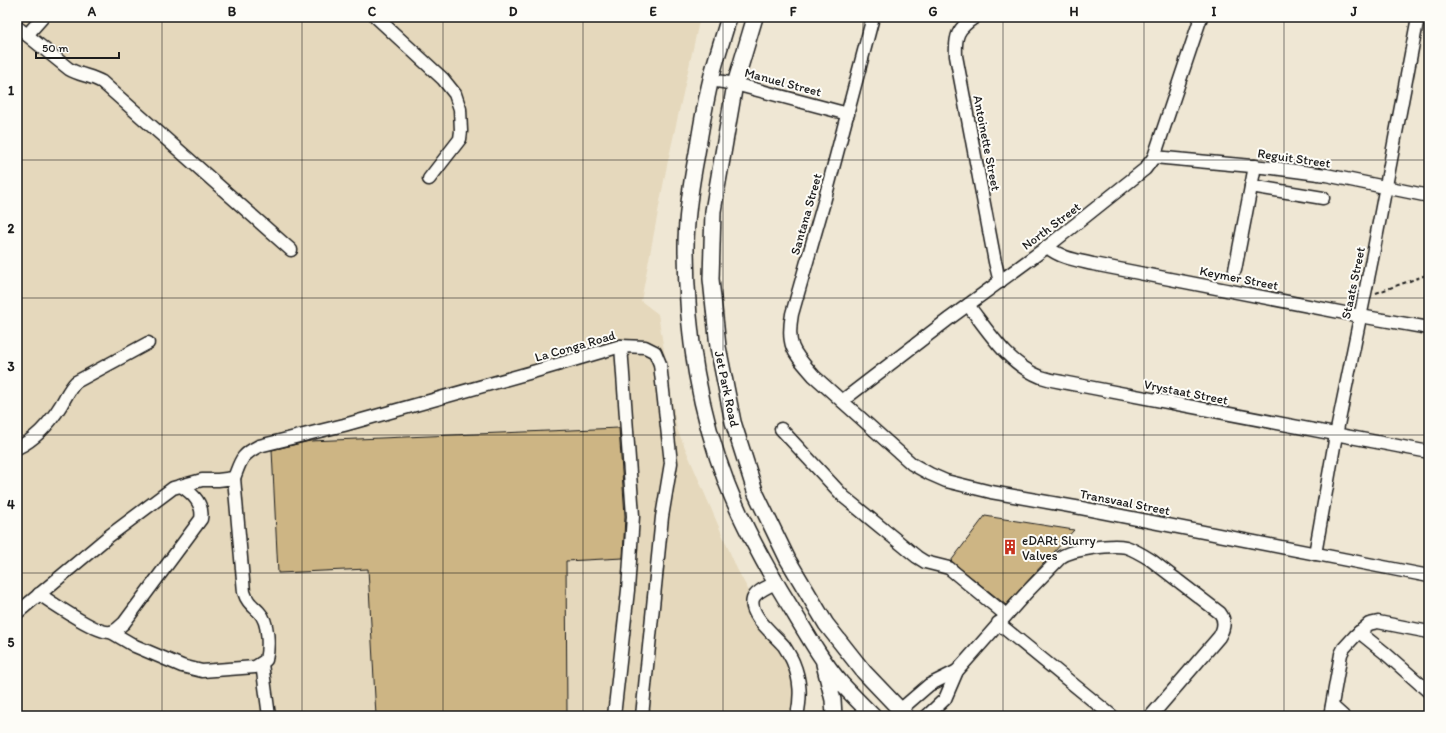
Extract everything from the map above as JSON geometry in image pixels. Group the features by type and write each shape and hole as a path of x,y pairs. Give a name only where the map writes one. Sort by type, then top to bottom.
{"main road":[{"name":"Jet Park Road","path":"729,17 711,80 690,188 686,245 688,298 693,347 701,391 710,433 727,483 746,529 775,583 822,659 841,683 873,716"},
{"name":"Jet Park Road","path":"755,17 735,84 713,211 711,279 718,347 733,422 756,494 788,560 826,624 900,714"},
{"path":"822,659 833,700 834,716"}],"street":[{"path":"27,35 43,17"},
{"path":"376,17 443,79 455,94 460,109 460,139 429,179"},
{"name":"Santana Street","path":"842,401 814,376 801,361 790,340 789,329 873,17"},
{"name":"Antoinette Street","path":"975,17 960,29 956,37 956,56 1000,282"},
{"name":"North Street","path":"842,401 1047,247 1141,174 1154,157 1201,17"},
{"name":"Staats Street","path":"1315,554 1336,435 1386,187 1418,17"},
{"path":"17,27 69,69 77,73 96,78 102,82 291,250"},
{"name":"Manuel Street","path":"711,80 735,84 848,114"},
{"name":"Reguit Street","path":"1154,157 1254,166 1326,176 1429,196"},
{"path":"1235,270 1254,166"},
{"path":"1251,186 1323,198"},
{"name":"Keymer Street","path":"1047,247 1064,257 1087,263 1429,328"},
{"name":"Vrystaat Street","path":"968,305 1004,352 1028,370 1041,377 1429,452"},
{"path":"17,448 28,442 54,416 69,389 76,382 148,343"},
{"path":"614,716 628,590 633,516 621,346"},
{"name":"La Conga Road","path":"234,478 242,458 259,446 344,425 621,346 645,347 655,352 660,364 671,463 662,517 642,716"},
{"name":"Transvaal Street","path":"842,401 912,464 946,481 991,492 1081,508 1429,576"},
{"path":"781,429 844,497 917,557 925,562 949,568 1002,619 1112,716"},
{"path":"17,613 39,594 109,536 173,488 202,480 234,478 244,592 249,603 259,612 266,624 266,660 262,664 248,668 212,671 192,669 135,646 111,632 104,632 94,628 39,594"},
{"path":"111,632 124,622 201,519 202,513 194,497 181,486"},
{"path":"927,716 945,699 957,671 1054,562 1066,553 1079,550 1124,547 1140,553 1151,560 1220,613 1224,621 1224,629 1219,637 1151,716"},
{"path":"775,583 758,593 753,599 752,604 757,617 784,647 793,662 800,690 797,716"},
{"path":"1343,716 1331,711 1344,648 1359,632 1369,624 1378,622 1429,632"},
{"path":"1359,632 1386,653 1429,692"},
{"path":"262,664 269,716"},
{"path":"900,714 929,685 957,671"}],"path":[{"path":"1364,298 1429,274"}],"shaded area":[{"path":"17,17 700,17 666,170 641,301 658,314 677,429 737,569 800,686 794,716 17,716"}],"building":[{"path":"619,428 625,516 623,558 566,561 567,716 376,716 368,569 278,573 272,450 310,441"},
{"name":"eDARt Slurry Valves","path":"985,516 1074,530 1006,605 951,561"}],"place":[{"name":"eDARt Slurry Valves","path":"1010,547"}]}
